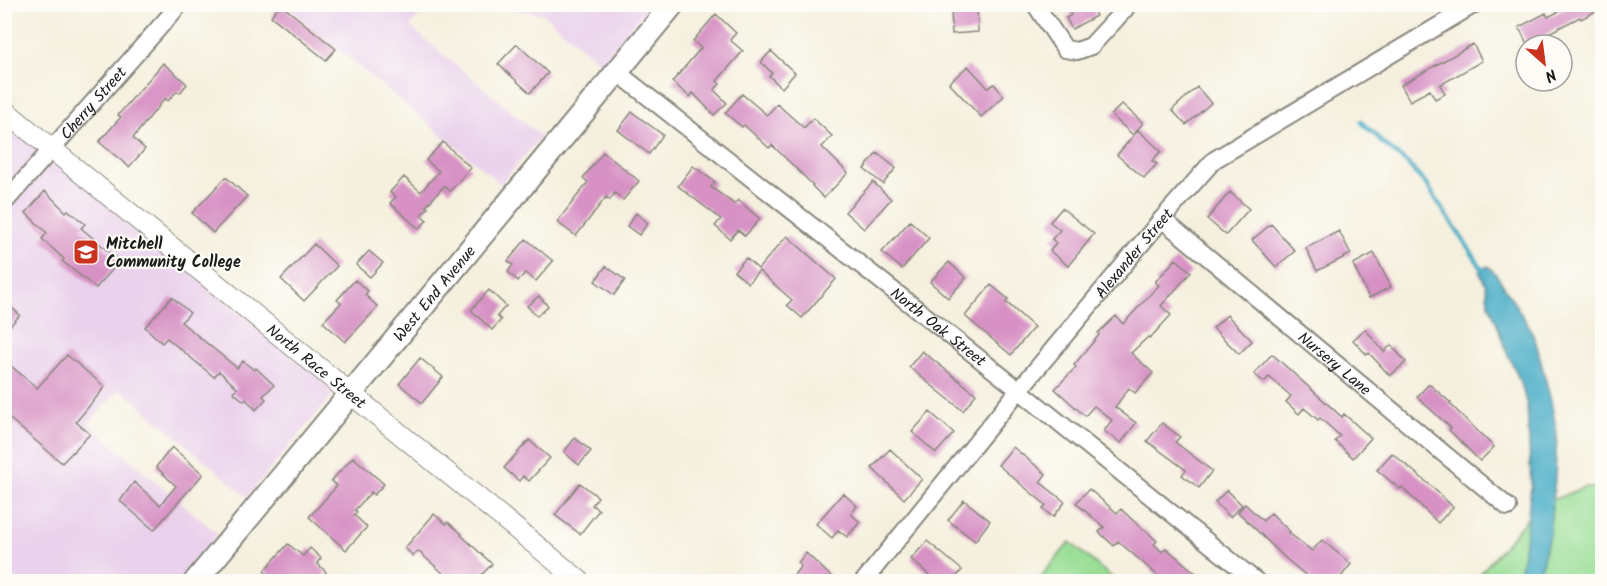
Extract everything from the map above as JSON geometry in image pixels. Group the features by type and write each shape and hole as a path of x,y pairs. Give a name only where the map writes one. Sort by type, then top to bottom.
{"main road":[{"name":"West End Avenue","path":"195,582 673,4"}],"street":[{"name":"Cherry Street","path":"4,203 180,4"},
{"path":"1035,4 1065,50 1077,51 1091,46 1125,9 1124,4"},
{"name":"Alexander Street","path":"863,582 1019,390 1214,160 1475,4"},
{"name":"North Oak Street","path":"617,72 1019,390 1257,582"},
{"name":"North Race Street","path":"4,110 581,582"},
{"name":"Nursery Lane","path":"1162,219 1508,507"}],"shaded area":[{"path":"285,5 428,5 410,27 541,136 501,184"},
{"path":"498,5 649,5 601,64 543,14 503,8"},
{"name":"Mitchell Community College","path":"4,116 335,392 247,497 120,388 88,424 218,534 179,581 5,581"}],"green space":[{"path":"1585,487 1602,489 1602,581 1473,582 1538,506"},
{"path":"1070,542 1116,581 1037,581"}],"water":[{"path":"1488,266 1496,274 1529,326 1536,342 1557,433 1549,534 1538,581 1516,581 1523,559 1531,486 1527,406 1521,383 1504,346 1488,302 1486,286 1479,271"}],"building":[{"path":"280,4 336,49 326,60 271,16"},
{"path":"951,4 977,4 978,32 952,34"},
{"path":"1065,4 1090,4 1096,16 1072,29 1066,18 1071,15"},
{"path":"1574,4 1602,4 1602,8 1549,33 1522,33 1519,27 1546,13 1548,17"},
{"path":"716,14 736,33 730,40 743,51 717,81 720,84 714,90 727,103 714,115 693,93 690,97 672,82 701,48 693,41"},
{"path":"517,44 548,73 530,93 498,64"},
{"path":"1473,44 1482,61 1440,85 1445,94 1435,99 1430,90 1410,101 1401,85"},
{"path":"771,51 795,73 782,88 769,76 772,73 761,62"},
{"path":"163,63 187,84 180,93 177,91 168,101 165,98 133,138 145,149 129,167 99,142 121,117 118,115"},
{"path":"968,66 988,88 994,84 1004,96 981,117 949,83"},
{"path":"1197,87 1211,103 1186,125 1172,110"},
{"path":"742,94 767,115 777,104 804,128 813,118 832,136 822,147 848,173 824,198 772,145 769,148 744,125 742,127 725,113"},
{"path":"1122,104 1143,123 1133,135 1111,115"},
{"path":"632,112 663,135 649,154 618,130"},
{"path":"1138,130 1161,151 1152,161 1157,164 1144,178 1117,155"},
{"path":"443,142 471,168 450,191 444,186 426,206 428,208 421,215 427,220 419,229 390,203 396,197 390,192 404,177 421,192 439,171 426,160"},
{"path":"603,152 639,181 623,200 615,193 610,200 606,197 576,236 557,222 588,182 583,178"},
{"path":"877,153 896,168 883,184 864,169"},
{"path":"693,166 715,182 711,187 734,204 738,200 760,219 745,236 738,230 730,239 715,226 721,219 678,186"},
{"path":"226,177 247,196 213,233 192,213"},
{"path":"873,182 891,199 864,229 845,212"},
{"path":"45,191 66,212 68,210 85,224 81,228 120,261 96,288 62,261 64,259 42,239 47,233 26,213"},
{"path":"1230,192 1249,209 1226,235 1207,219"},
{"path":"1062,208 1094,234 1068,266 1050,251 1056,243 1052,239 1060,230 1050,222"},
{"path":"636,213 648,223 639,235 627,226"},
{"path":"910,221 929,238 902,269 882,252"},
{"path":"1271,224 1295,251 1276,267 1252,240"},
{"path":"1339,231 1351,254 1317,271 1306,248"},
{"path":"787,236 836,279 802,318 787,305 792,300 759,271 748,283 734,271 746,258 758,269"},
{"path":"526,239 553,261 536,281 525,273 518,281 508,272 513,265 508,261"},
{"path":"314,244 337,266 304,301 281,279"},
{"path":"369,251 383,263 370,277 356,265"},
{"path":"1374,253 1391,287 1369,298 1353,264"},
{"path":"1176,259 1191,272 1161,306 1171,315 1150,338 1148,337 1131,353 1153,373 1135,393 1129,388 1115,407 1136,423 1121,443 1104,431 1112,420 1094,406 1085,416 1055,389 1076,367 1074,365 1099,335 1098,333 1116,316 1123,324 1159,285 1155,282"},
{"path":"949,262 966,278 948,298 930,282"},
{"path":"606,266 625,280 614,295 595,281"},
{"path":"355,280 368,291 365,295 378,307 345,342 323,322 341,303 337,300"},
{"path":"991,285 1008,299 1006,302 1034,327 1011,355 965,316"},
{"path":"489,290 506,306 497,316 501,320 492,330 471,310"},
{"path":"539,296 548,306 537,316 527,306"},
{"path":"172,297 190,313 181,322 237,368 243,361 254,370 256,368 274,385 263,396 266,399 256,410 246,399 244,401 233,392 237,388 219,371 214,377 167,338 162,343 145,327"},
{"path":"4,301 20,315 4,332"},
{"path":"1227,315 1252,341 1239,354 1213,328"},
{"path":"1365,329 1384,352 1391,345 1406,362 1390,376 1369,353 1367,355 1353,340"},
{"path":"922,351 976,394 963,411 909,367"},
{"path":"1272,354 1342,417 1344,414 1371,438 1353,458 1335,441 1340,436 1320,418 1318,420 1304,408 1299,414 1286,402 1291,396 1269,377 1264,382 1254,374"},
{"path":"67,355 105,387 76,422 90,434 62,463 4,414 4,374 11,366 37,388"},
{"path":"420,358 443,377 422,403 399,384"},
{"path":"1429,384 1494,447 1480,461 1449,430 1451,428 1417,397"},
{"path":"930,412 954,433 936,453 912,432"},
{"path":"1162,423 1180,437 1175,442 1212,471 1199,488 1182,475 1186,470 1147,441"},
{"path":"575,438 591,451 579,465 564,452"},
{"path":"529,440 550,458 529,481 523,476 519,481 504,468"},
{"path":"172,447 203,474 154,530 120,501 134,482 160,505 176,486 156,467"},
{"path":"1013,447 1046,474 1040,482 1065,502 1053,517 1043,509 1046,505 998,465"},
{"path":"890,449 922,479 904,499 872,468"},
{"path":"1392,453 1453,507 1438,523 1402,487 1400,489 1377,470"},
{"path":"353,457 384,484 374,495 371,492 355,510 357,512 354,515 367,527 346,550 309,517 337,486 331,481"},
{"path":"580,483 598,497 592,505 599,510 580,534 555,515"},
{"path":"1089,489 1117,513 1121,509 1157,541 1154,544 1162,552 1166,548 1206,582 1165,582 1118,541 1114,546 1099,532 1104,527 1076,503"},
{"path":"1227,490 1242,505 1230,517 1215,502"},
{"path":"843,493 857,506 851,514 860,522 847,537 838,530 832,538 816,524"},
{"path":"964,500 990,521 975,541 948,520"},
{"path":"1245,504 1263,521 1271,513 1289,533 1312,551 1322,540 1351,564 1337,582 1314,582 1284,557 1238,512"},
{"path":"434,514 462,534 492,564 475,582 437,582 444,574 418,551 413,556 405,548"},
{"path":"927,541 962,570 952,582 937,582 911,559"},
{"path":"288,544 303,556 310,548 321,558 317,563 326,572 318,582 289,582 284,577 277,582 264,571"},
{"path":"806,553 837,582 801,582 794,575 801,566 798,563"}],"waterway":[{"path":"1361,121 1380,141 1407,163 1428,187 1485,273"}],"place":[{"name":"Mitchell Community College","path":"86,252"}]}
